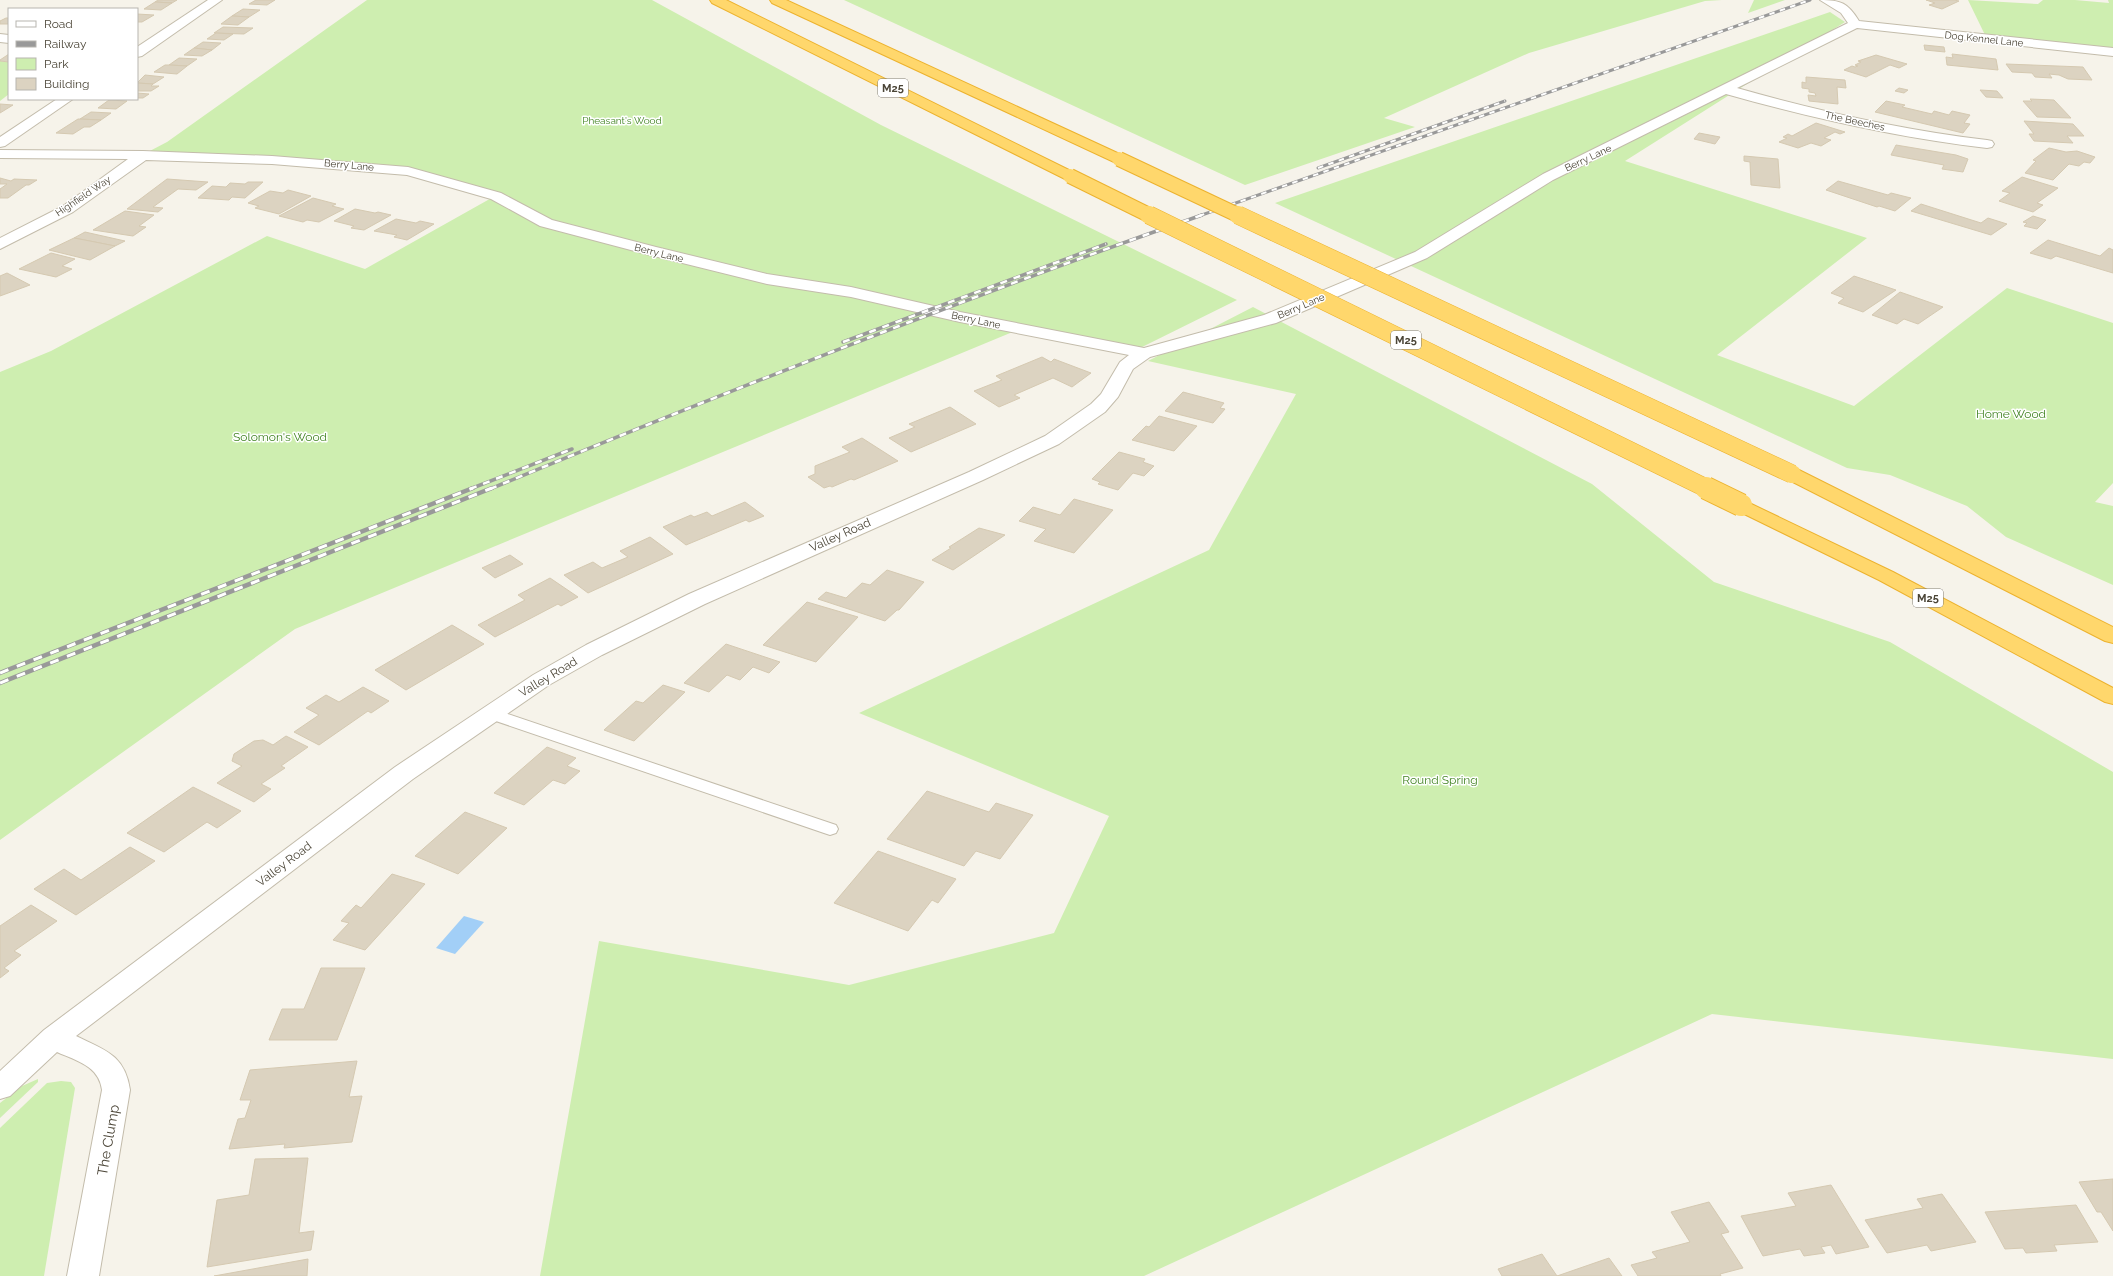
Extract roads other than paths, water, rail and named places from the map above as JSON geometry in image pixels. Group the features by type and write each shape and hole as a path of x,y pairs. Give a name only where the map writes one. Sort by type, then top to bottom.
{"highway":[{"name":"M25","path":"716,0 1070,176 1886,576 2113,697"},
{"name":"M25","path":"776,0 1792,474 2113,636"}],"street":[{"path":"140,48 216,0"},
{"path":"1826,0 1846,10 1855,24"},
{"name":"Dog Kennel Lane","path":"1855,24 2113,52"},
{"name":"Berry Lane","path":"0,154 142,155 300,162 408,171 496,196 546,223 652,251 767,279 851,292 960,318 1144,353 1270,319 1422,255 1548,177 1855,24"},
{"name":"The Beeches","path":"1725,89 1784,106 1943,139 1988,144"},
{"path":"0,143 64,100"},
{"name":"Highfield Way","path":"0,244 68,209 142,155"},
{"name":"Valley Road","path":"0,1088 54,1038 404,773 490,713 541,680 594,650 697,599 976,476 1052,440 1098,408 1109,397 1126,366 1144,353"},
{"name":"The Clump","path":"54,1038 100,1060 114,1075 116,1090 83,1276"}],"lane":[{"path":"490,713 830,829"}],"water":[{"path":"464,916 484,922 455,954 436,948"}],"railway":[{"path":"1199,216 1810,0"},
{"path":"1318,168 1505,101"},
{"path":"490,489 844,347 1202,215"},
{"path":"843,342 1106,244"},
{"path":"470,489 572,449"},
{"path":"0,673 473,488"},
{"path":"0,683 492,488"}],"park label":[{"name":"Pheasant's Wood","path":"622,120"},
{"name":"Home Wood","path":"2011,414"},
{"name":"Solomon's Wood","path":"280,437"},
{"name":"Round Spring","path":"1440,780"}]}
